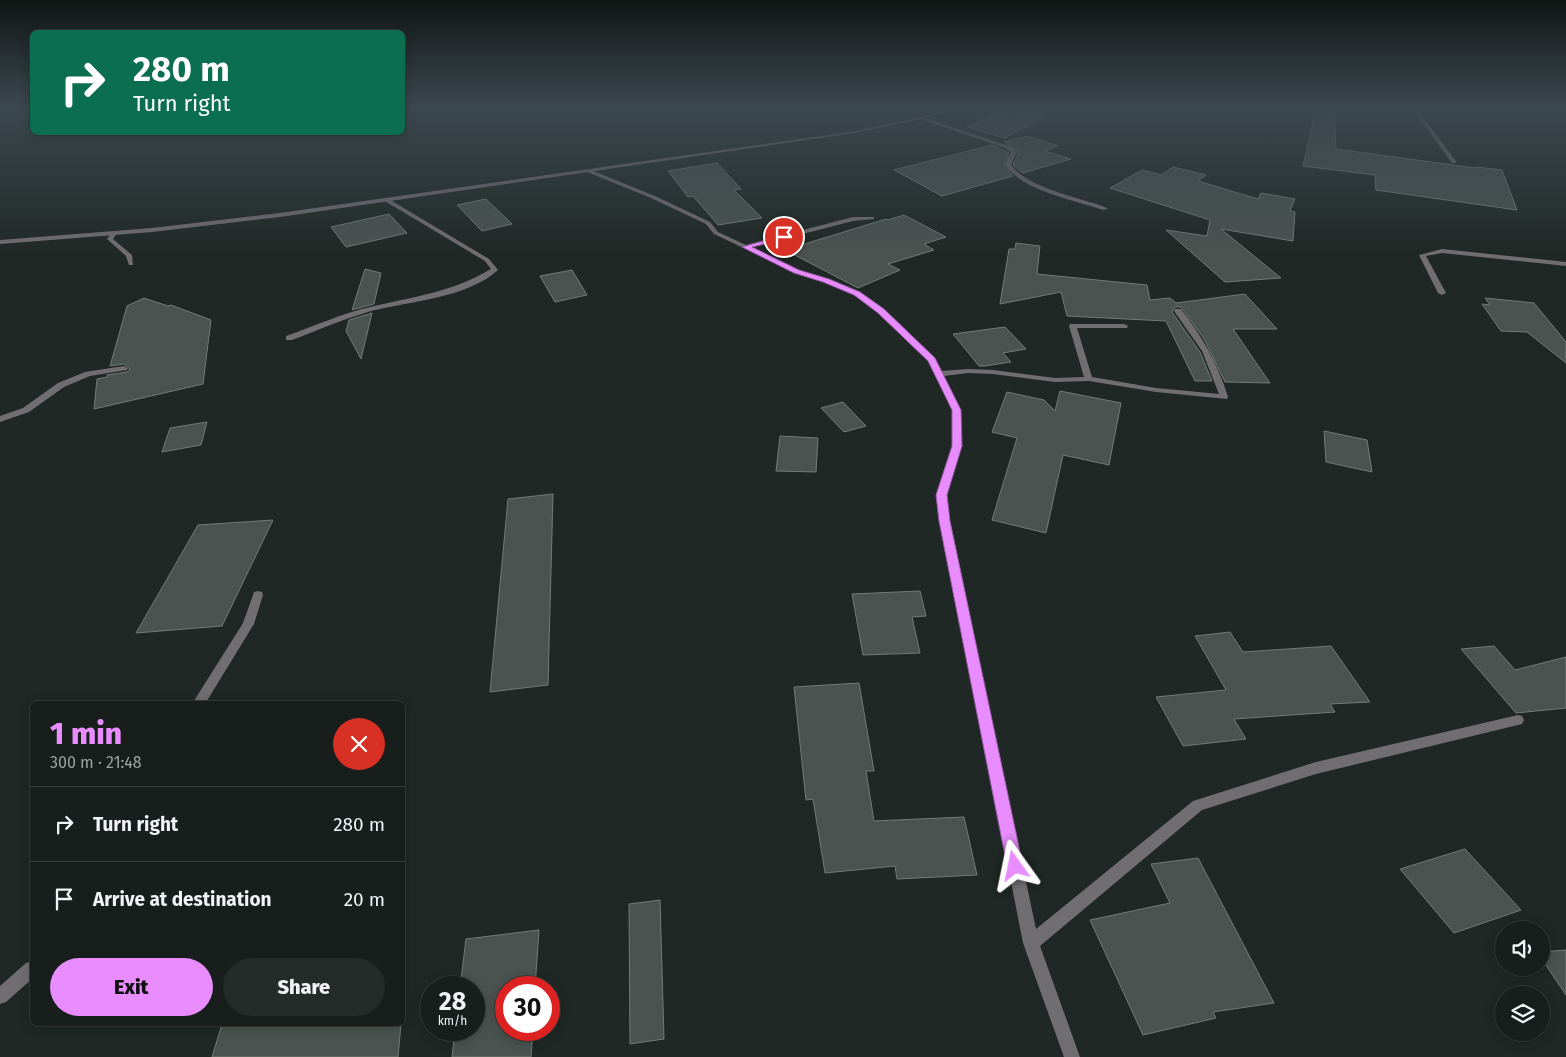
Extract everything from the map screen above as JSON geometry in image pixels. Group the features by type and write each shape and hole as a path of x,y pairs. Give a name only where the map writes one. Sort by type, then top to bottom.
{"street":[{"path":"0,242 114,233 270,216 682,157"},
{"path":"1012,157 1008,165 1014,175 1036,186 1105,209"},
{"path":"1451,157 1454,162"},
{"path":"589,171 653,197 708,223 716,233 796,272 857,293 881,311 932,360 940,374 956,410 958,430 957,446 942,495 945,521 1031,942 1072,1057"},
{"path":"289,338 355,314 406,303 480,281 495,270 487,260 386,199"},
{"path":"746,247 853,219 872,218"},
{"path":"114,233 110,239 129,255 131,264"},
{"path":"1442,293 1422,255 1442,251 1566,264"},
{"path":"940,374 968,371 993,372 1055,380 1089,379 1156,390 1224,397 1218,377 1198,338 1178,311"},
{"path":"1089,379 1073,326 1124,326"},
{"path":"0,419 26,410 61,385 88,374 124,368"},
{"path":"200,701 248,624 258,595"},
{"path":"1031,942 1198,805 1316,768 1518,720"},
{"path":"0,996 30,971"}],"building":[{"path":"944,157 1007,157 1004,166 1013,176 942,196 894,170"},
{"path":"1017,157 1066,157 1071,159 1023,173 1013,165"},
{"path":"1305,157 1397,157 1502,170 1517,210 1376,190 1375,175 1303,166"},
{"path":"717,163 741,189 734,190 762,218 718,225 693,196 688,197 668,171"},
{"path":"1173,167 1206,175 1198,181 1258,199 1261,193 1295,199 1290,211 1295,212 1293,241 1221,229 1281,278 1225,282 1166,230 1207,236 1210,220 1110,188 1142,170 1162,175"},
{"path":"486,199 512,224 482,231 457,205"},
{"path":"389,214 407,233 346,247 331,227"},
{"path":"904,215 946,237 924,244 934,250 888,264 900,270 858,288 785,250 886,219"},
{"path":"1016,243 1040,246 1037,274 1147,285 1150,300 1170,298 1176,303 1245,294 1277,329 1233,329 1270,383 1225,382 1204,339 1181,307 1175,307 1172,312 1200,352 1212,381 1195,381 1166,321 1067,316 1061,292 1000,304 1009,249 1015,249"},
{"path":"365,269 381,273 374,304 352,310"},
{"path":"572,270 587,295 555,302 540,276"},
{"path":"144,298 168,306 171,305 211,320 203,384 94,409 97,379 107,377 107,375 127,372 130,369 124,364 110,366 127,306"},
{"path":"1485,298 1534,303 1566,342 1566,363 1527,332 1501,331 1482,304 1490,305"},
{"path":"372,313 361,359 346,331 349,320"},
{"path":"1005,327 1026,349 1003,353 1011,362 985,366 979,366 953,334"},
{"path":"1060,391 1121,403 1109,465 1063,455 1046,533 992,520 1017,438 992,432 1007,392 1044,400 1055,411"},
{"path":"843,402 866,426 844,432 821,408"},
{"path":"207,422 201,445 162,452 170,428"},
{"path":"1324,431 1367,440 1372,472 1326,462"},
{"path":"780,436 818,438 816,472 776,471"},
{"path":"553,494 548,685 490,692 508,499"},
{"path":"273,520 222,626 136,633 198,525"},
{"path":"920,591 926,616 912,617 920,653 863,655 852,594"},
{"path":"1230,632 1243,652 1331,646 1370,702 1330,704 1335,712 1234,719 1246,739 1183,746 1156,697 1226,690 1195,636"},
{"path":"1494,646 1515,670 1566,657 1566,708 1516,713 1461,649"},
{"path":"859,683 874,771 866,771 874,821 964,817 977,875 897,879 895,866 825,873 813,799 806,800 794,687"},
{"path":"1465,849 1521,910 1454,933 1400,869"},
{"path":"1198,858 1274,1003 1213,1012 1216,1018 1143,1035 1090,920 1170,903 1151,864"},
{"path":"660,900 664,1039 630,1044 629,904"},
{"path":"539,930 536,976 495,976 495,1041 532,1041 531,1057 452,1057 454,1041 485,1041 485,976 461,976 466,939"},
{"path":"1566,950 1566,995 1550,971 1550,951"},
{"path":"221,1026 401,1026 398,1057 212,1057"}],"route":[{"path":"784,237 746,247 796,272 857,293 881,311 932,360 956,410 957,446 942,495 945,521 1015,866"}]}
